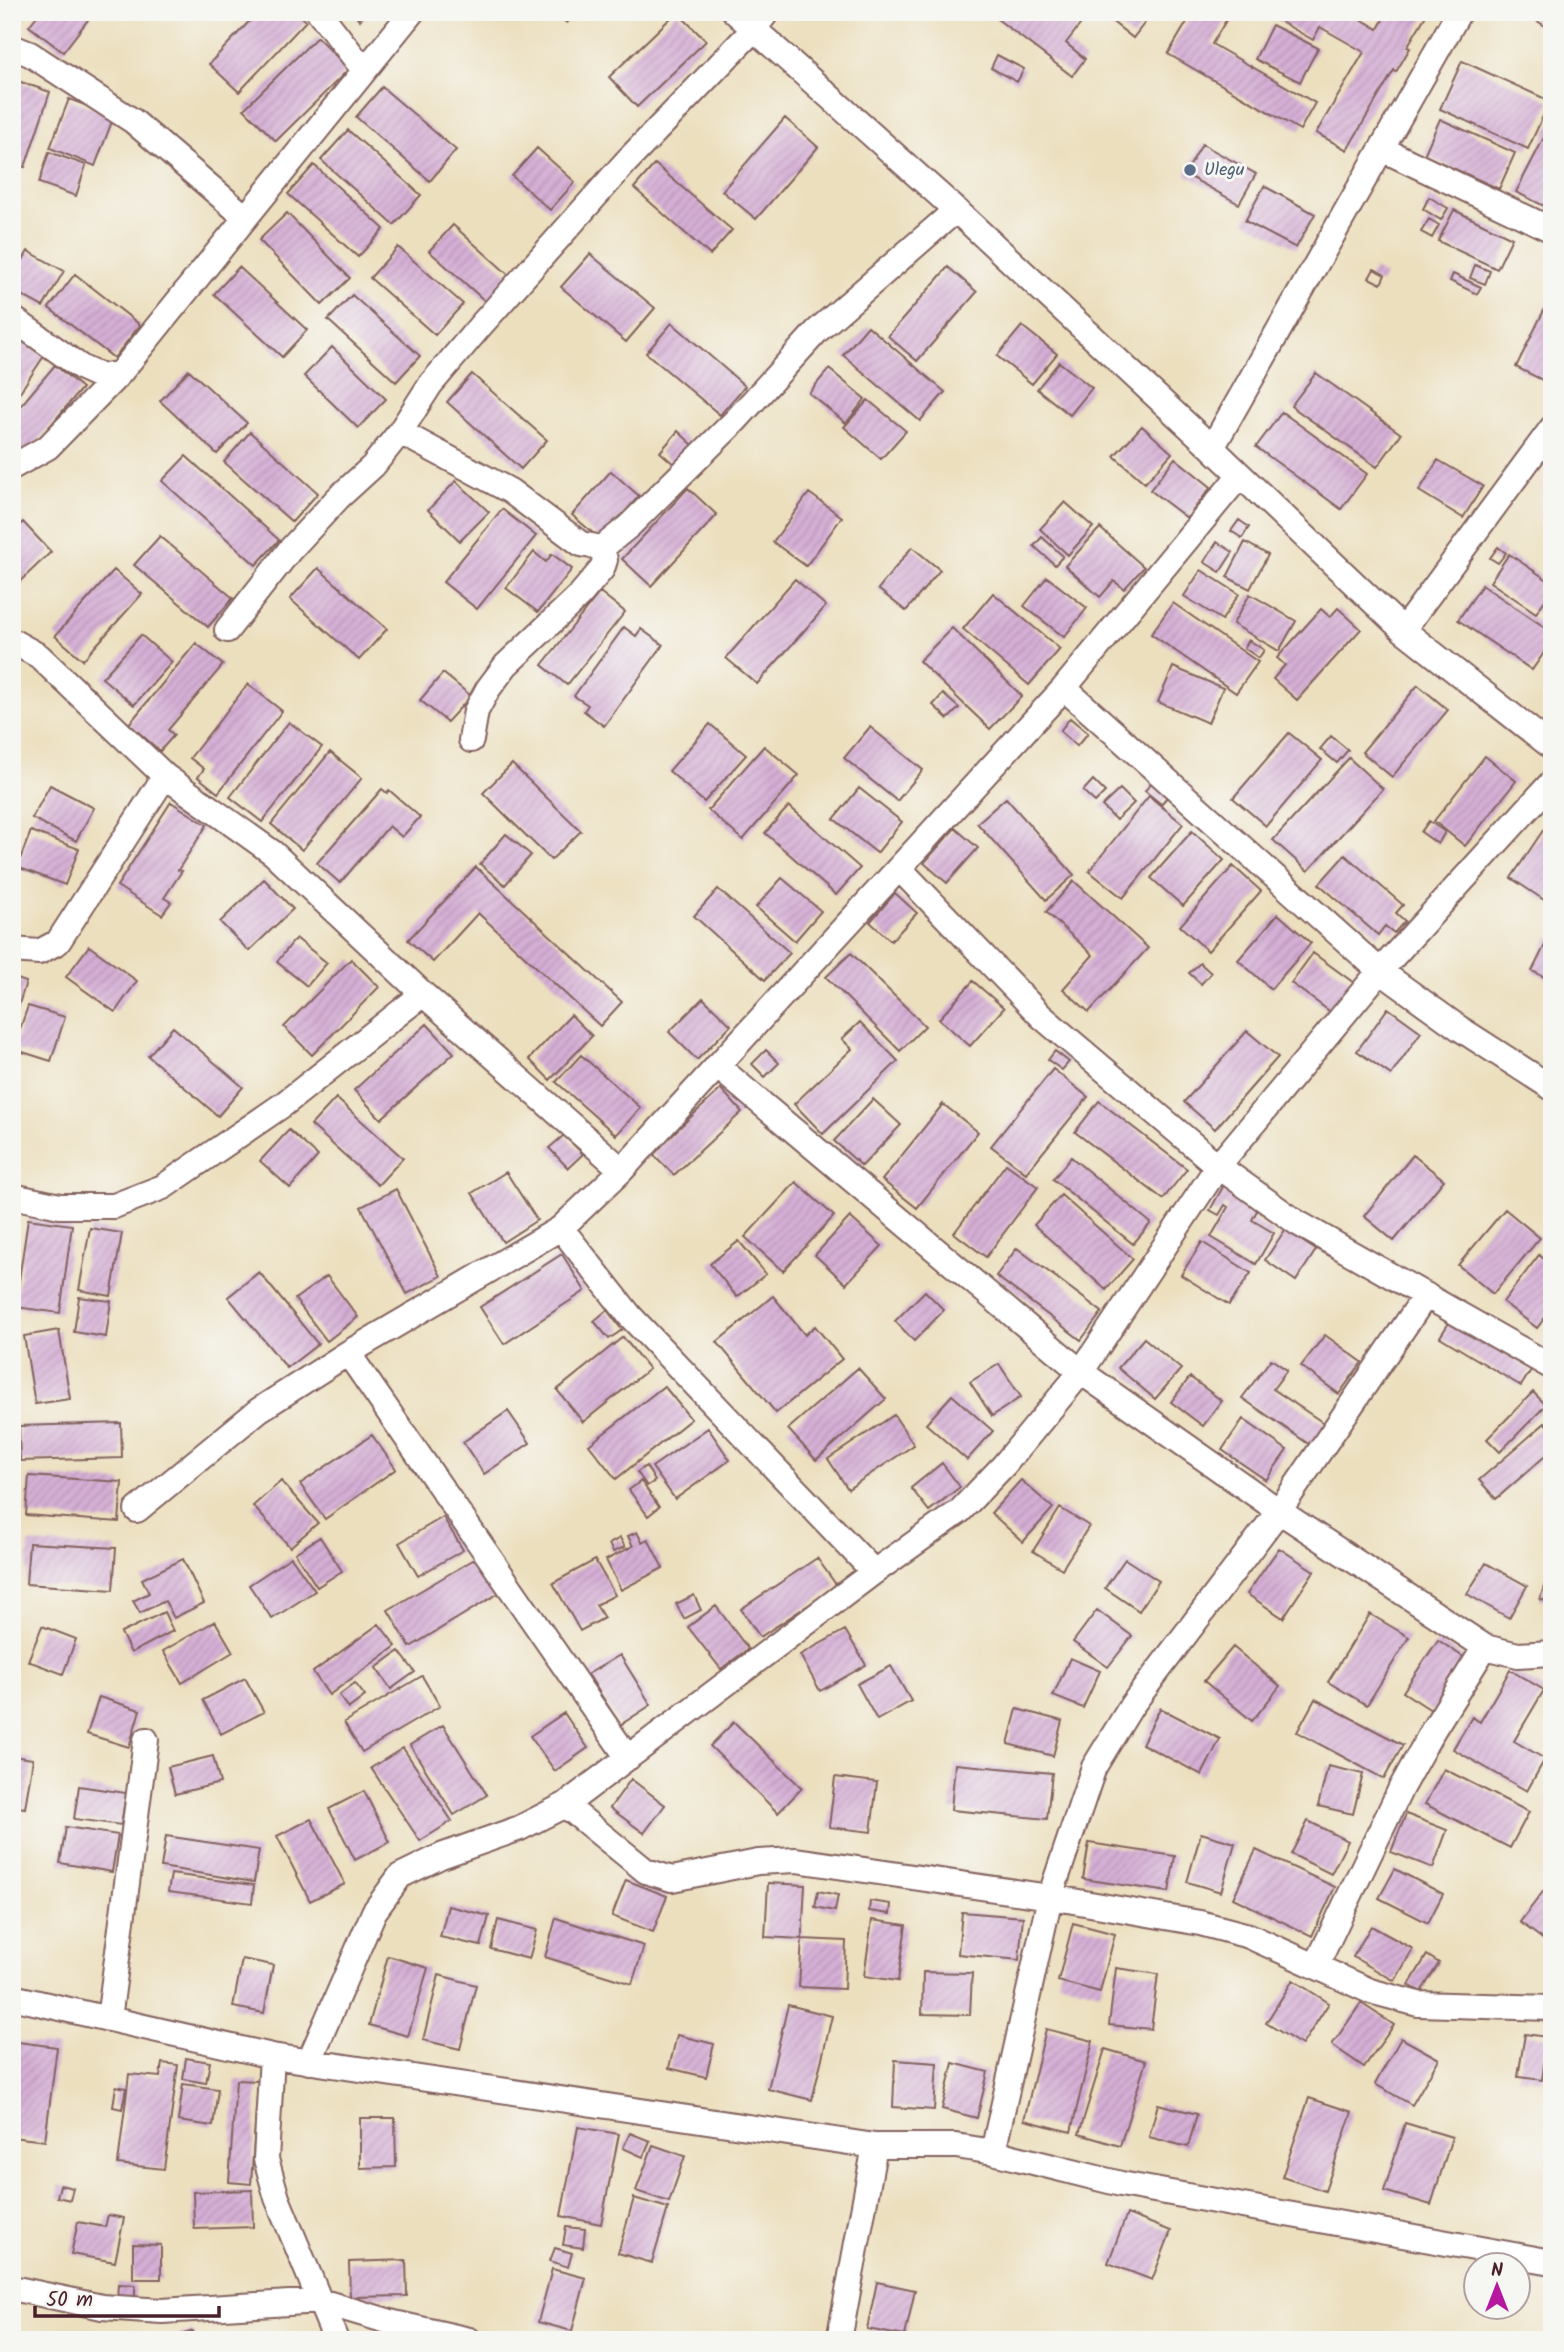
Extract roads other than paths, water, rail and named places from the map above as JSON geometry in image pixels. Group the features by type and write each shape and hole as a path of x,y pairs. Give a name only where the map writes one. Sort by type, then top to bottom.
{"street":[{"path":"319,12 364,69"},
{"path":"12,467 48,447 120,373 244,216 412,12"},
{"path":"735,12 761,21 956,210 1403,630 1552,747"},
{"path":"1212,448 1459,12"},
{"path":"227,630 289,551 338,498 373,466 400,432 430,385 481,325 625,163 761,21"},
{"path":"12,47 30,54 133,121 244,216"},
{"path":"1382,149 1552,230"},
{"path":"400,432 510,491 581,544 602,548 629,526 736,420 817,331 956,210"},
{"path":"12,318 82,368 102,377 120,373"},
{"path":"1403,630 1552,428"},
{"path":"138,1510 259,1410 348,1353 561,1228 622,1170 1064,688 1240,475"},
{"path":"471,740 476,711 488,689 506,665 580,595 602,569 605,561 602,548"},
{"path":"12,641 39,656 165,776 274,853 423,994 622,1170"},
{"path":"1064,688 1380,971 1459,1028 1552,1088"},
{"path":"12,950 39,952 58,942 165,776"},
{"path":"309,2062 374,1912 400,1876 441,1856 520,1828 565,1805 874,1572 960,1511 1004,1465 1081,1372 1217,1166 1380,971 1552,782"},
{"path":"900,869 1041,1016 1217,1166 1296,1222 1552,1367"},
{"path":"12,1196 60,1206 114,1206 163,1187 284,1104 423,994"},
{"path":"717,1066 1081,1372 1279,1511 1485,1647 1518,1655 1552,1653"},
{"path":"561,1228 630,1316 874,1572"},
{"path":"993,2151 1050,1897 1094,1767 1132,1705 1279,1511 1426,1295"},
{"path":"348,1353 628,1758"},
{"path":"1315,1966 1401,1788 1433,1730 1485,1647"},
{"path":"109,2019 146,1740"},
{"path":"565,1805 646,1871 672,1879 758,1862 796,1860 1050,1897 1200,1923 1249,1936 1370,1991 1418,2004 1552,2008"},
{"path":"12,1997 309,2062 874,2146 956,2146 993,2151 1121,2184 1552,2262"},
{"path":"272,2056 266,2159 277,2198 336,2340"},
{"path":"839,2340 874,2146"},
{"path":"12,2288 102,2307 162,2311 320,2301 394,2323 470,2340"}],"place":[{"name":"Ulegu","path":"1190,170"}]}
